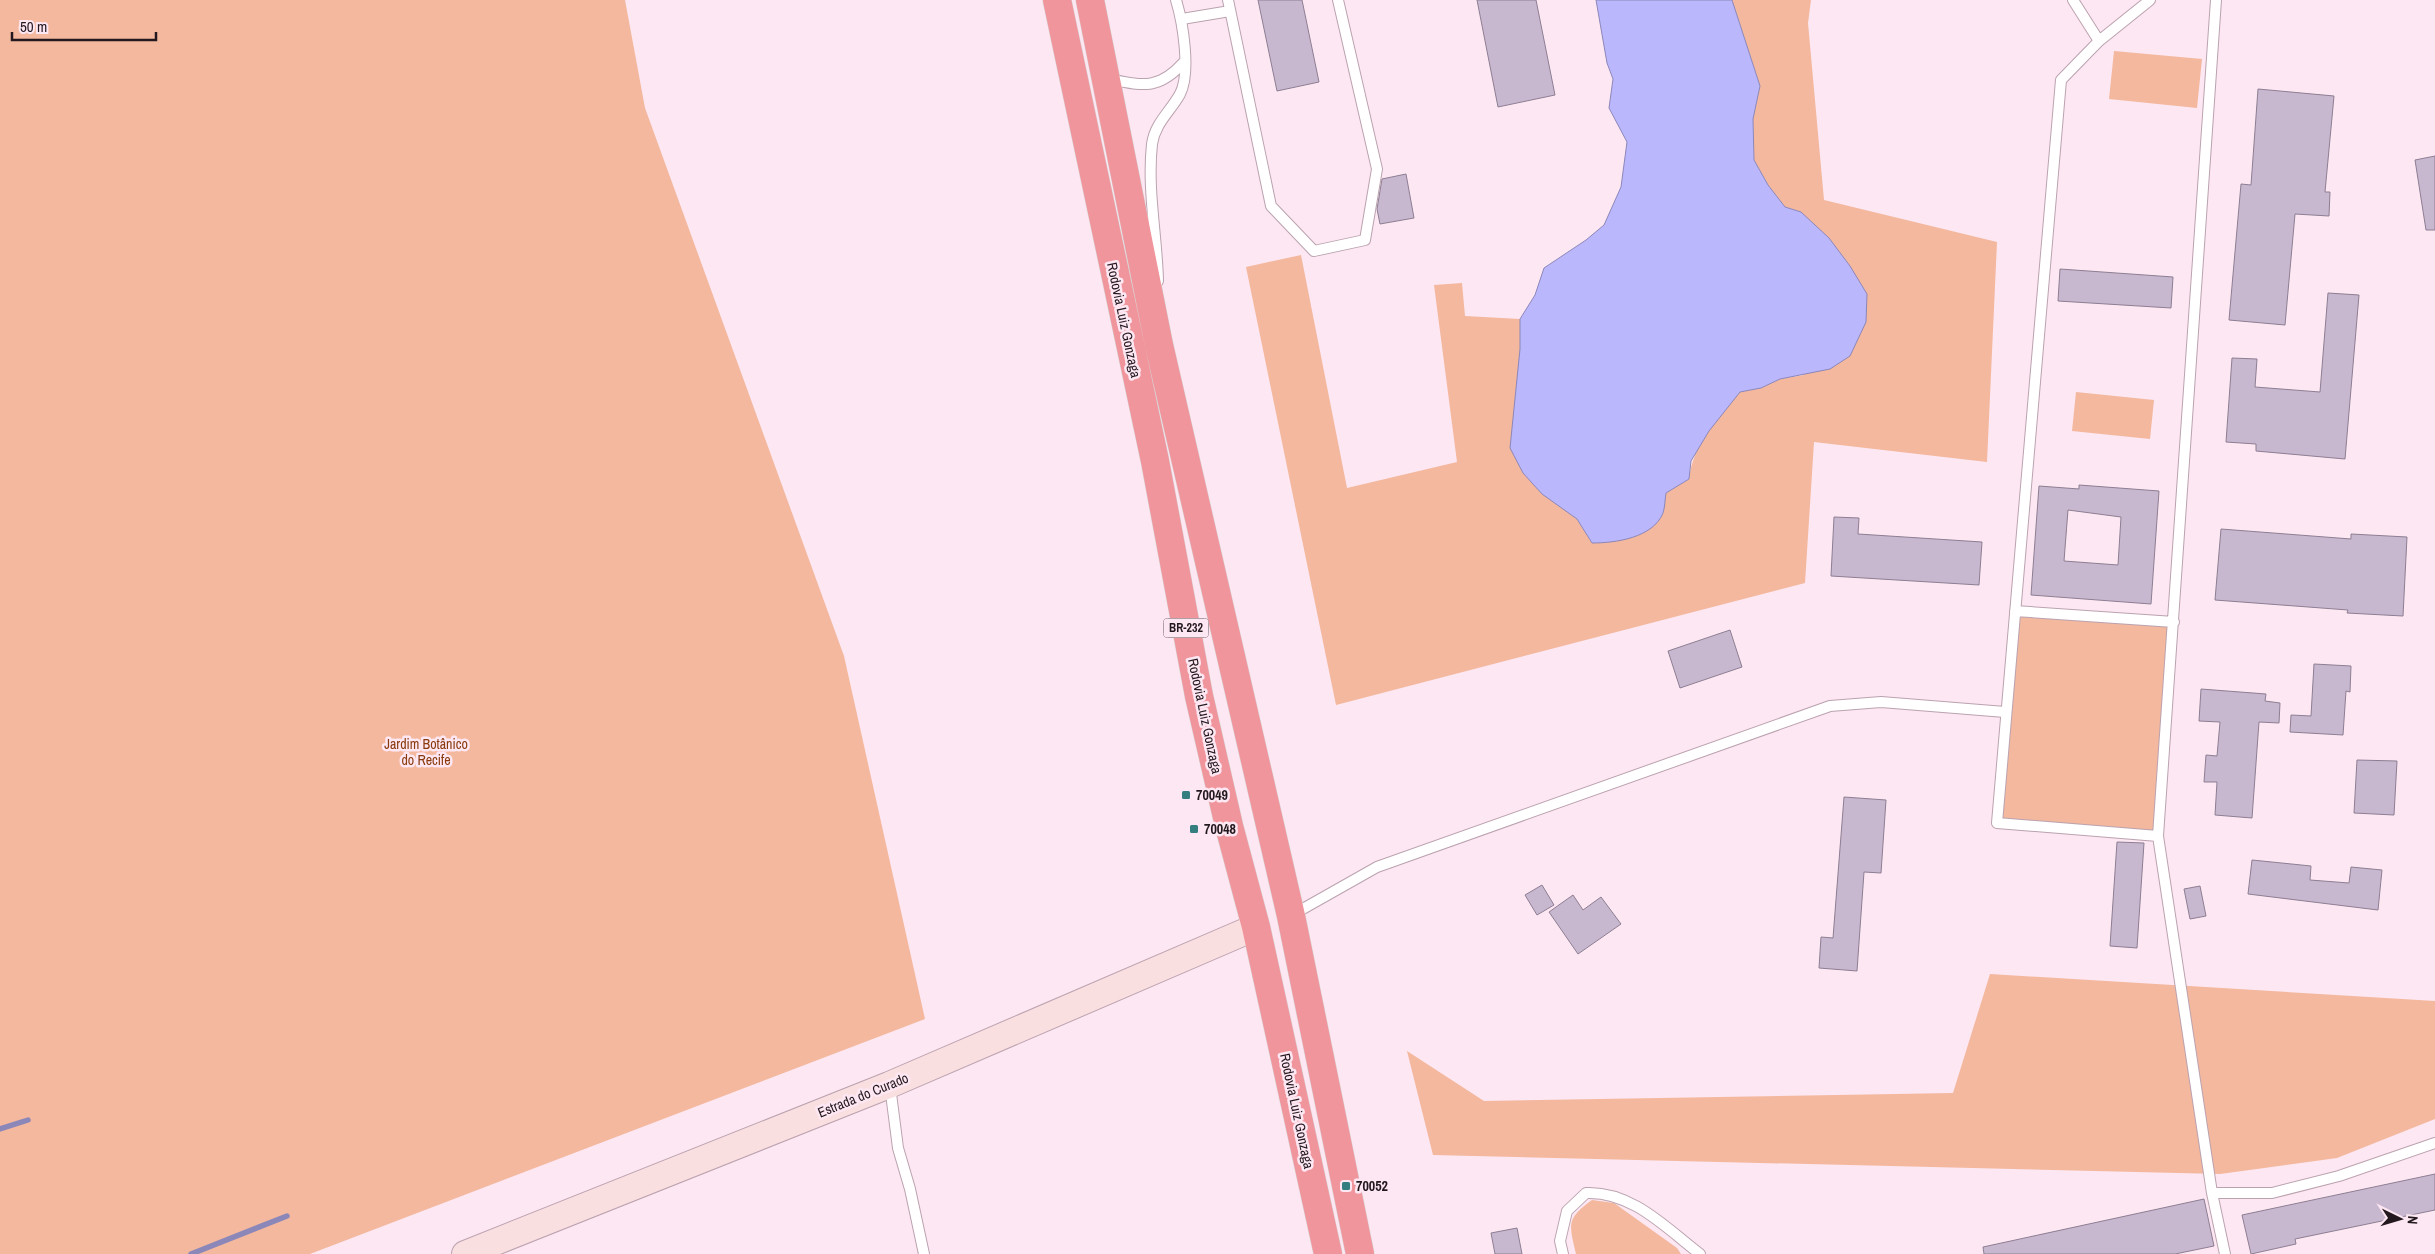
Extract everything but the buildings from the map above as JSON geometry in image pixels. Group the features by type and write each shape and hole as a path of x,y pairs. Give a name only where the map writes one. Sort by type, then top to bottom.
{"highway":[{"name":"Rodovia Luiz Gonzaga","path":"1057,0 1155,462 1200,696 1229,826 1256,927 1328,1254"},
{"name":"BR-232","path":"1091,0 1159,345 1291,916 1360,1254"}],"main road":[{"name":"Estrada do Curado","path":"465,1254 890,1085 1256,927"}],"lane":[{"path":"1159,345 1158,261 1150,162 1153,141 1159,122 1181,92 1184,62 1182,18 1176,0"},
{"path":"1182,18 1229,5 1270,206 1314,251 1365,240 1377,168 1338,0"},
{"path":"2073,0 2099,41"},
{"path":"2150,0 2099,41 2061,80 2005,712 1997,823 2158,836"},
{"path":"2216,0 2158,836 2212,1194 2225,1254"},
{"path":"1106,78 1130,83 1156,84 1174,73 1184,62"},
{"path":"2015,611 2174,622"},
{"path":"1291,916 1377,867 1830,706 1881,702 2005,712"},
{"path":"890,1085 898,1148 910,1189 924,1254"},
{"path":"2212,1194 2272,1193 2339,1176 2435,1143"},
{"path":"1563,1254 1560,1241 1567,1212 1586,1193 1604,1192 1629,1201 1700,1254"}],"green space":[{"name":"Jardim Botânico do Recife","path":"0,0 625,0 645,108 844,656 925,1019 310,1254 0,1254"},
{"path":"1732,0 1811,0 1808,23 1824,200 1997,242 1987,462 1814,442 1805,583 1336,705 1246,267 1301,255 1347,488 1457,462 1434,285 1462,283 1465,316 1520,319 1520,349 1563,507 1577,519 1592,543 1663,514 1666,493 1689,479 1695,454 1707,432 1740,392 1761,388 1780,379 1804,375 1801,212 1785,207 1768,185 1754,160 1753,119 1760,86"},
{"path":"2114,51 2202,59 2197,108 2109,99"},
{"path":"2076,392 2154,400 2150,439 2072,431"},
{"path":"2015,611 2174,622 2158,836 1997,823"},
{"path":"1990,974 2435,1001 2435,1119 2337,1158 2220,1174 1433,1155 1407,1051 1484,1101 1953,1093"},
{"path":"1592,1200 1614,1203 1677,1248 1681,1254 1576,1254 1571,1229 1572,1223 1578,1212"}],"water":[{"path":"1596,0 1732,0 1760,86 1753,119 1754,160 1768,185 1785,207 1801,212 1829,238 1850,266 1867,294 1866,322 1850,356 1830,369 1780,379 1761,388 1740,392 1709,431 1691,461 1689,479 1666,493 1664,511 1658,521 1651,528 1632,537 1611,542 1592,543 1577,519 1542,494 1523,473 1510,448 1520,349 1520,319 1535,295 1544,268 1586,240 1604,225 1621,187 1627,142 1609,108 1613,79 1607,63"}],"waterway":[{"path":"0,1129 28,1120"},
{"path":"191,1254 287,1216"}],"place":[{"name":"70049","path":"1186,795"},
{"name":"70048","path":"1194,829"},
{"name":"70052","path":"1346,1186"}]}
